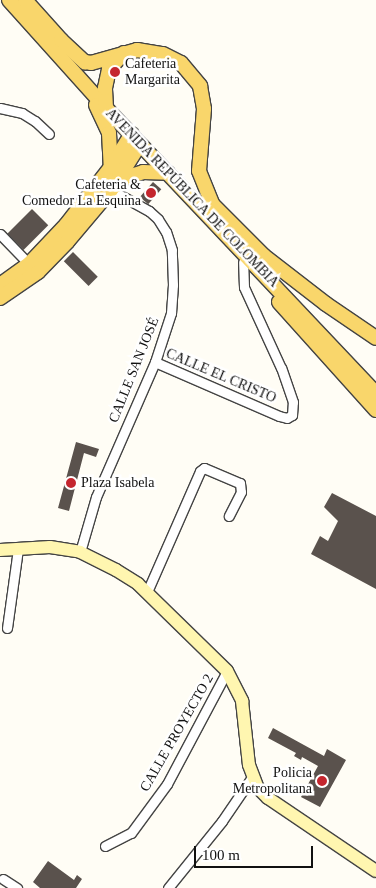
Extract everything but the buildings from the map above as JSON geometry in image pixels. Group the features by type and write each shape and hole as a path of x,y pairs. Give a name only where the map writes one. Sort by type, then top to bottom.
{"main road":[{"name":"AVENIDA REPÚBLICA DE COLOMBIA","path":"9,0 242,256 376,394"},
{"name":"AVENIDA REPÚBLICA DE COLOMBIA","path":"25,0 78,58 85,62 137,50 163,54 182,63 200,86 204,109 199,171 213,205 276,266 326,304 376,338"},
{"path":"106,108 105,88 109,69 124,53"},
{"path":"86,86 104,119 109,133 111,167"},
{"path":"0,285 33,268 111,167 136,139"},
{"path":"111,190 136,139"},
{"path":"0,298 33,268 111,190 130,176 150,171 168,173"},
{"path":"242,256 376,410"},
{"path":"0,550 50,547 80,552 116,570 147,592 227,671 242,701 252,777 258,788 268,798 376,871"}],"street":[{"path":"0,108 22,114 35,121 49,134"},
{"name":"CALLE SAN JOSÉ","path":"80,552 105,474 155,362 171,313 173,285 172,250 166,232 158,219 132,200 111,190"},
{"path":"0,234 33,268"},
{"name":"CALLE EL CRISTO","path":"155,362 279,416 287,418 292,415 293,402 281,368 244,287 242,256"},
{"path":"147,592 200,471 204,468 240,483 240,492 229,516"},
{"path":"7,628 18,549"},
{"name":"CALLE PROYECTO 2","path":"105,846 131,833 167,784 227,671"},
{"path":"168,888 222,821 252,777"},
{"path":"3,879 17,888"}],"place":[{"name":"Cafeteria Margarita","path":"115,72"},
{"name":"Cafeteria & Comedor La Esquina","path":"151,193"},
{"name":"Plaza Isabela","path":"71,483"},
{"name":"Policia Metropolitana","path":"322,781"}]}
